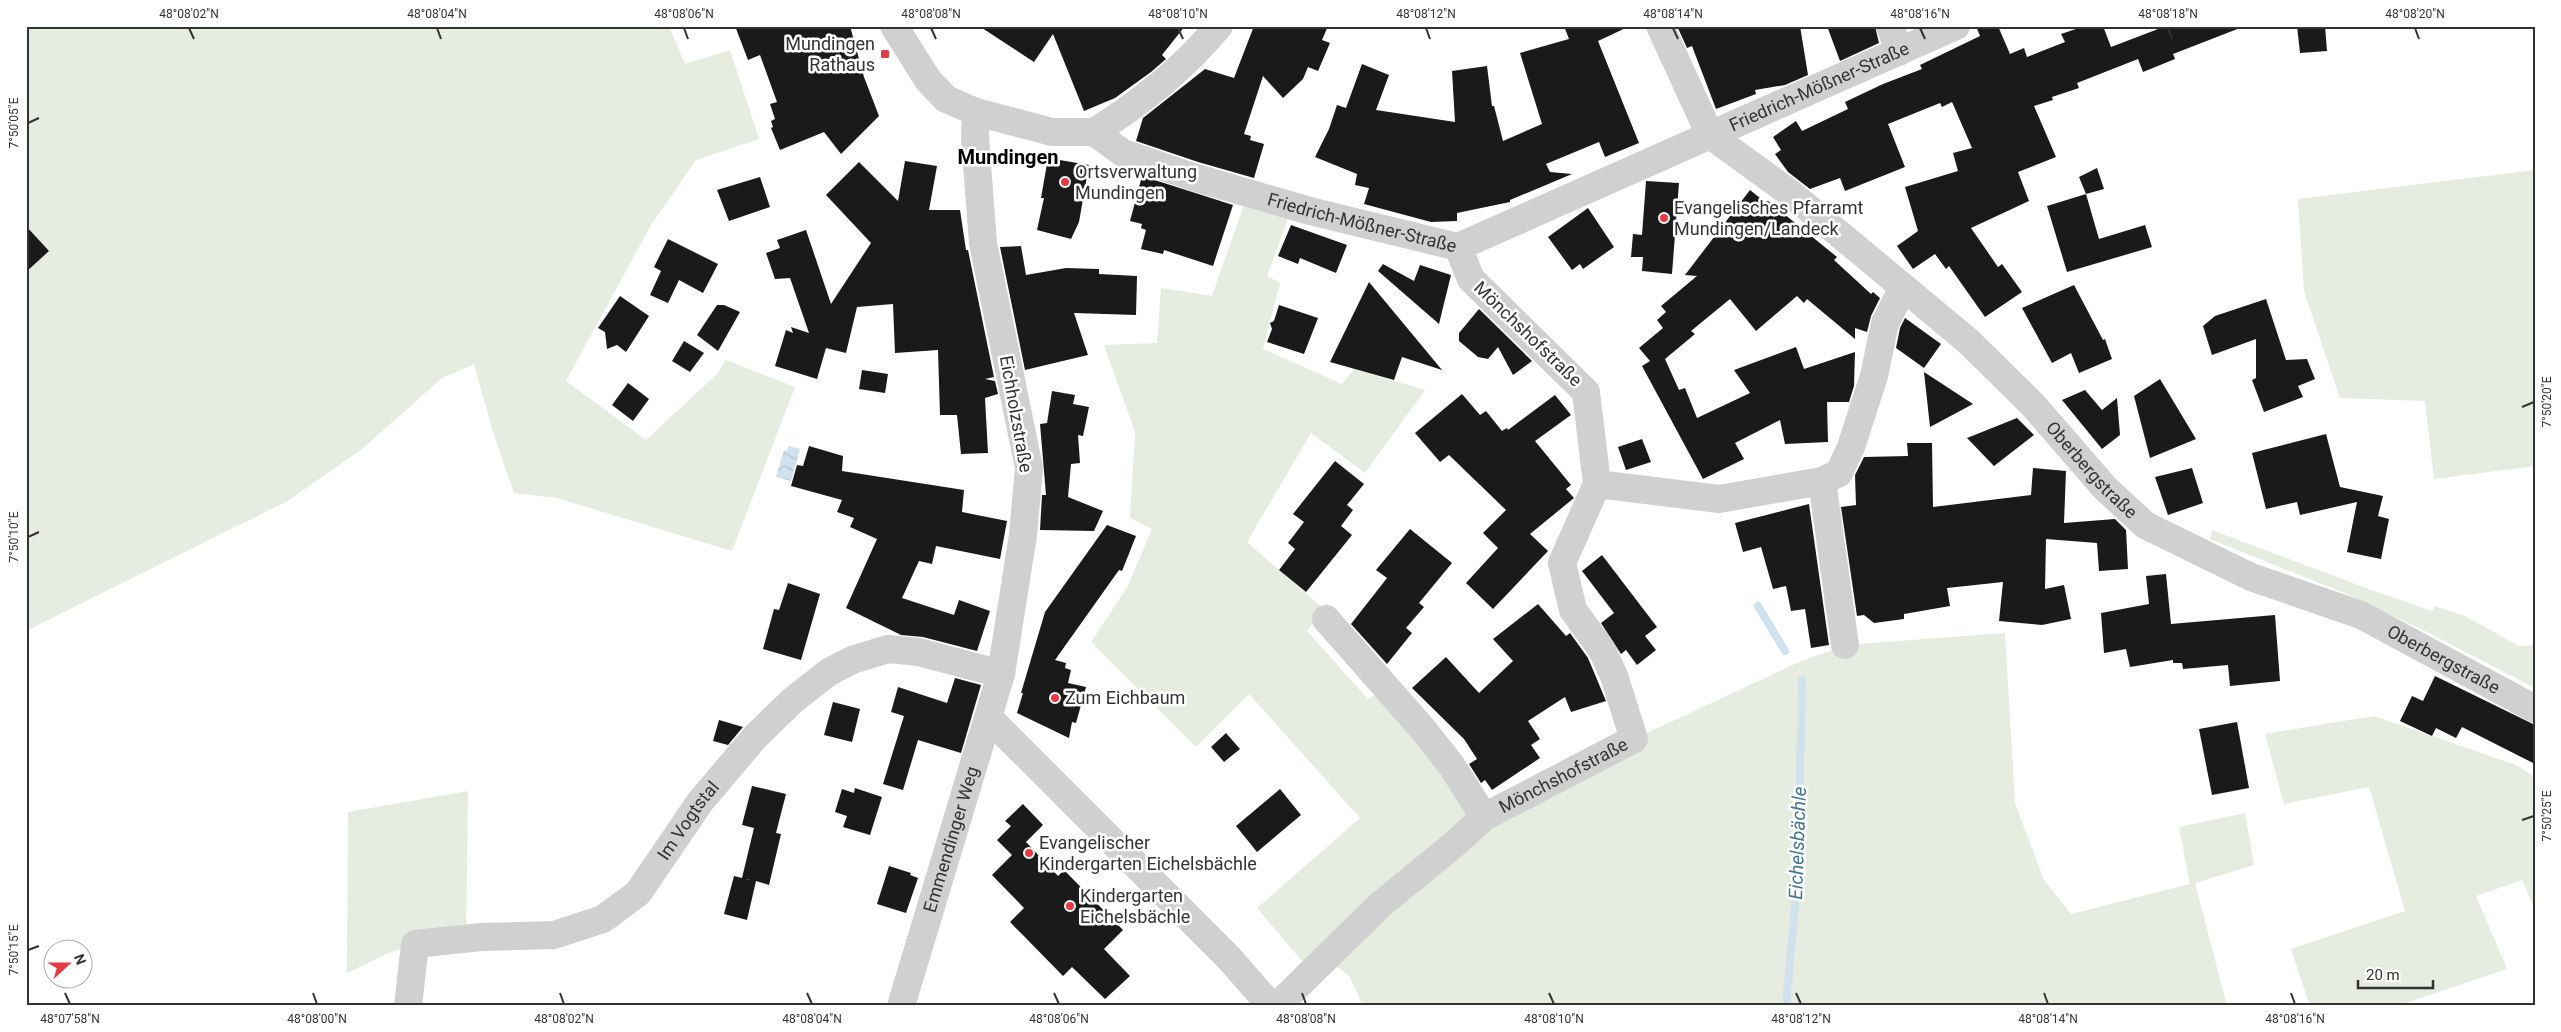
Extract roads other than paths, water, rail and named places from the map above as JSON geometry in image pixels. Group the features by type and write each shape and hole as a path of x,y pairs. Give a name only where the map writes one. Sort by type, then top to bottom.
{"street":[{"path":"894,26 928,80 946,99 976,112 1052,132 1094,132 1162,84 1195,54 1219,26"},
{"name":"Friedrich-Mößner-Straße","path":"1660,26 1710,135"},
{"path":"1890,26 1899,52"},
{"name":"Friedrich-Mößner-Straße","path":"1094,132 1123,154 1193,177 1310,211 1458,247 1956,26"},
{"name":"Eichholzstraße","path":"976,112 975,138 983,243 1029,468 1023,535 1001,674"},
{"name":"Oberbergstraße","path":"1710,135 1790,193 1968,342 2033,405 2106,488 2145,525 2252,577 2361,615 2535,709"},
{"name":"Mönchshofstraße","path":"1277,1006 1380,905 1457,842 1484,816 1634,739 1614,676 1602,650 1573,610 1562,563 1597,484 1586,392 1471,279 1458,247"},
{"path":"1597,484 1719,499 1822,481 1839,473 1850,447 1874,376 1885,323 1902,288"},
{"path":"1822,481 1845,645"},
{"name":"Mönchshofstraße","path":"1326,619 1427,734 1452,766 1484,816"},
{"name":"Im Vogtstal","path":"408,1006 415,944 481,937 554,935 603,919 638,893 700,802 755,737 792,701 829,672 852,660 888,649 919,652 1001,674"},
{"name":"Emmendinger Weg","path":"900,1006 1001,674"},
{"path":"989,718 1229,958 1270,1006"}],"water":[{"path":"788,446 800,449 791,481 776,477 784,450 787,451"}],"waterway":[{"name":"Eichelsbächle","path":"1758,606 1785,651"},
{"name":"Eichelsbächle","path":"1786,1006 1798,872 1802,680"}],"place":[{"name":"Mundingen Rathaus","path":"885,54"},
{"name":"Ortsverwaltung Mundingen","path":"1065,182"},
{"name":"Evangelisches Pfarramt Mundingen/Landeck","path":"1664,218"},
{"name":"Zum Eichbaum","path":"1055,698"},
{"name":"Evangelischer Kindergarten Eichelsbächle","path":"1029,853"},
{"name":"Kindergarten Eichelsbächle","path":"1070,906"}],"district":[{"name":"Mundingen","path":"1008,157"}]}
